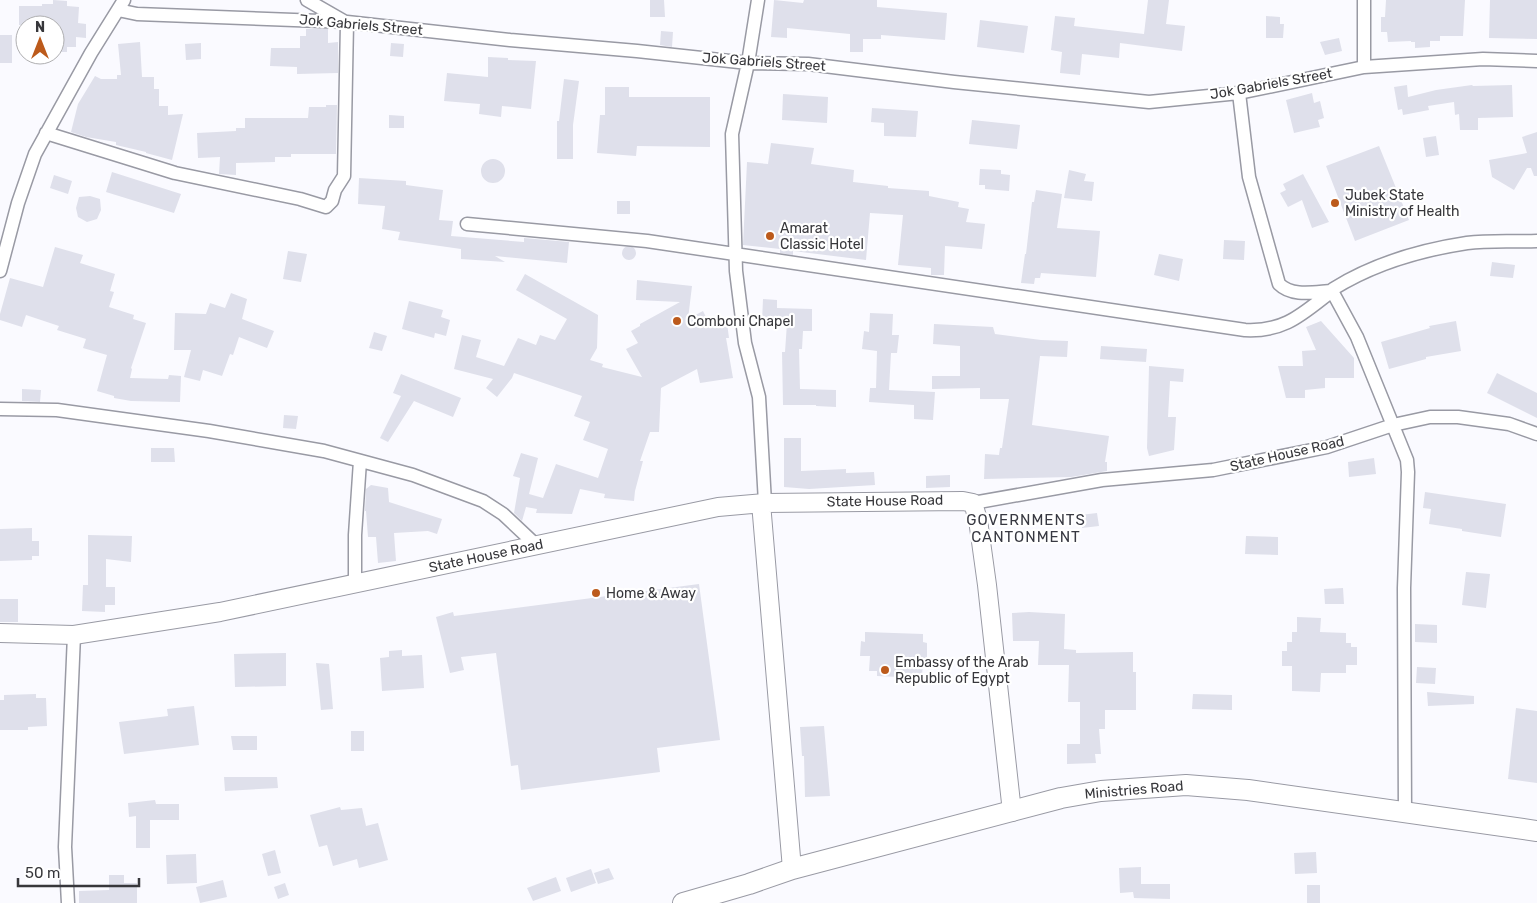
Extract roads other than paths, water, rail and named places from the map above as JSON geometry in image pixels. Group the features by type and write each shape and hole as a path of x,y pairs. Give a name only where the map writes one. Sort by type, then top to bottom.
{"main road":[{"name":"State House Road","path":"0,633 74,635 220,612 694,512 763,503 963,501 974,503"},
{"path":"763,503 792,869"},
{"path":"974,503 987,585 1012,812"},
{"name":"Ministries Road","path":"683,903 707,900 792,869 1061,798 1101,791 1186,785 1248,790 1537,831"}],"street":[{"path":"46,133 175,173 300,199 326,207 332,201 335,190 344,176 347,23 306,0"},
{"path":"758,0 748,63 732,134 736,271 745,343 759,397 763,503"},
{"path":"1364,0 1364,67"},
{"path":"0,271 18,203 35,154 91,52 121,5"},
{"name":"Jok Gabriels Street","path":"121,5 137,14 347,22 748,63 808,64 954,82 1149,102 1239,93 1364,67 1483,59 1537,62"},
{"path":"1239,93 1249,177 1279,284 1285,290 1303,293 1332,291"},
{"path":"467,224 647,241 1261,331 1283,326 1349,279 1404,256 1468,243 1537,241"},
{"path":"1332,291 1357,337 1407,460 1404,588 1405,813"},
{"path":"0,409 58,410 200,430 324,451 414,475 483,501 503,514 536,546"},
{"name":"State House Road","path":"974,503 1102,480 1212,470 1327,447 1393,425 1430,417 1458,416 1509,424 1537,434"},
{"path":"355,584 356,518 360,461"},
{"path":"68,903 65,847 74,635"}],"place":[{"name":"Jubek State Ministry of Health","path":"1335,203"},
{"name":"Amarat Classic Hotel","path":"770,236"},
{"name":"Comboni Chapel","path":"677,321"},
{"name":"Home & Away","path":"596,593"},
{"name":"Embassy of the Arab Republic of Egypt","path":"885,670"}],"district":[{"name":"GOVERNMENTS CANTONMENT","path":"1026,528"}]}
